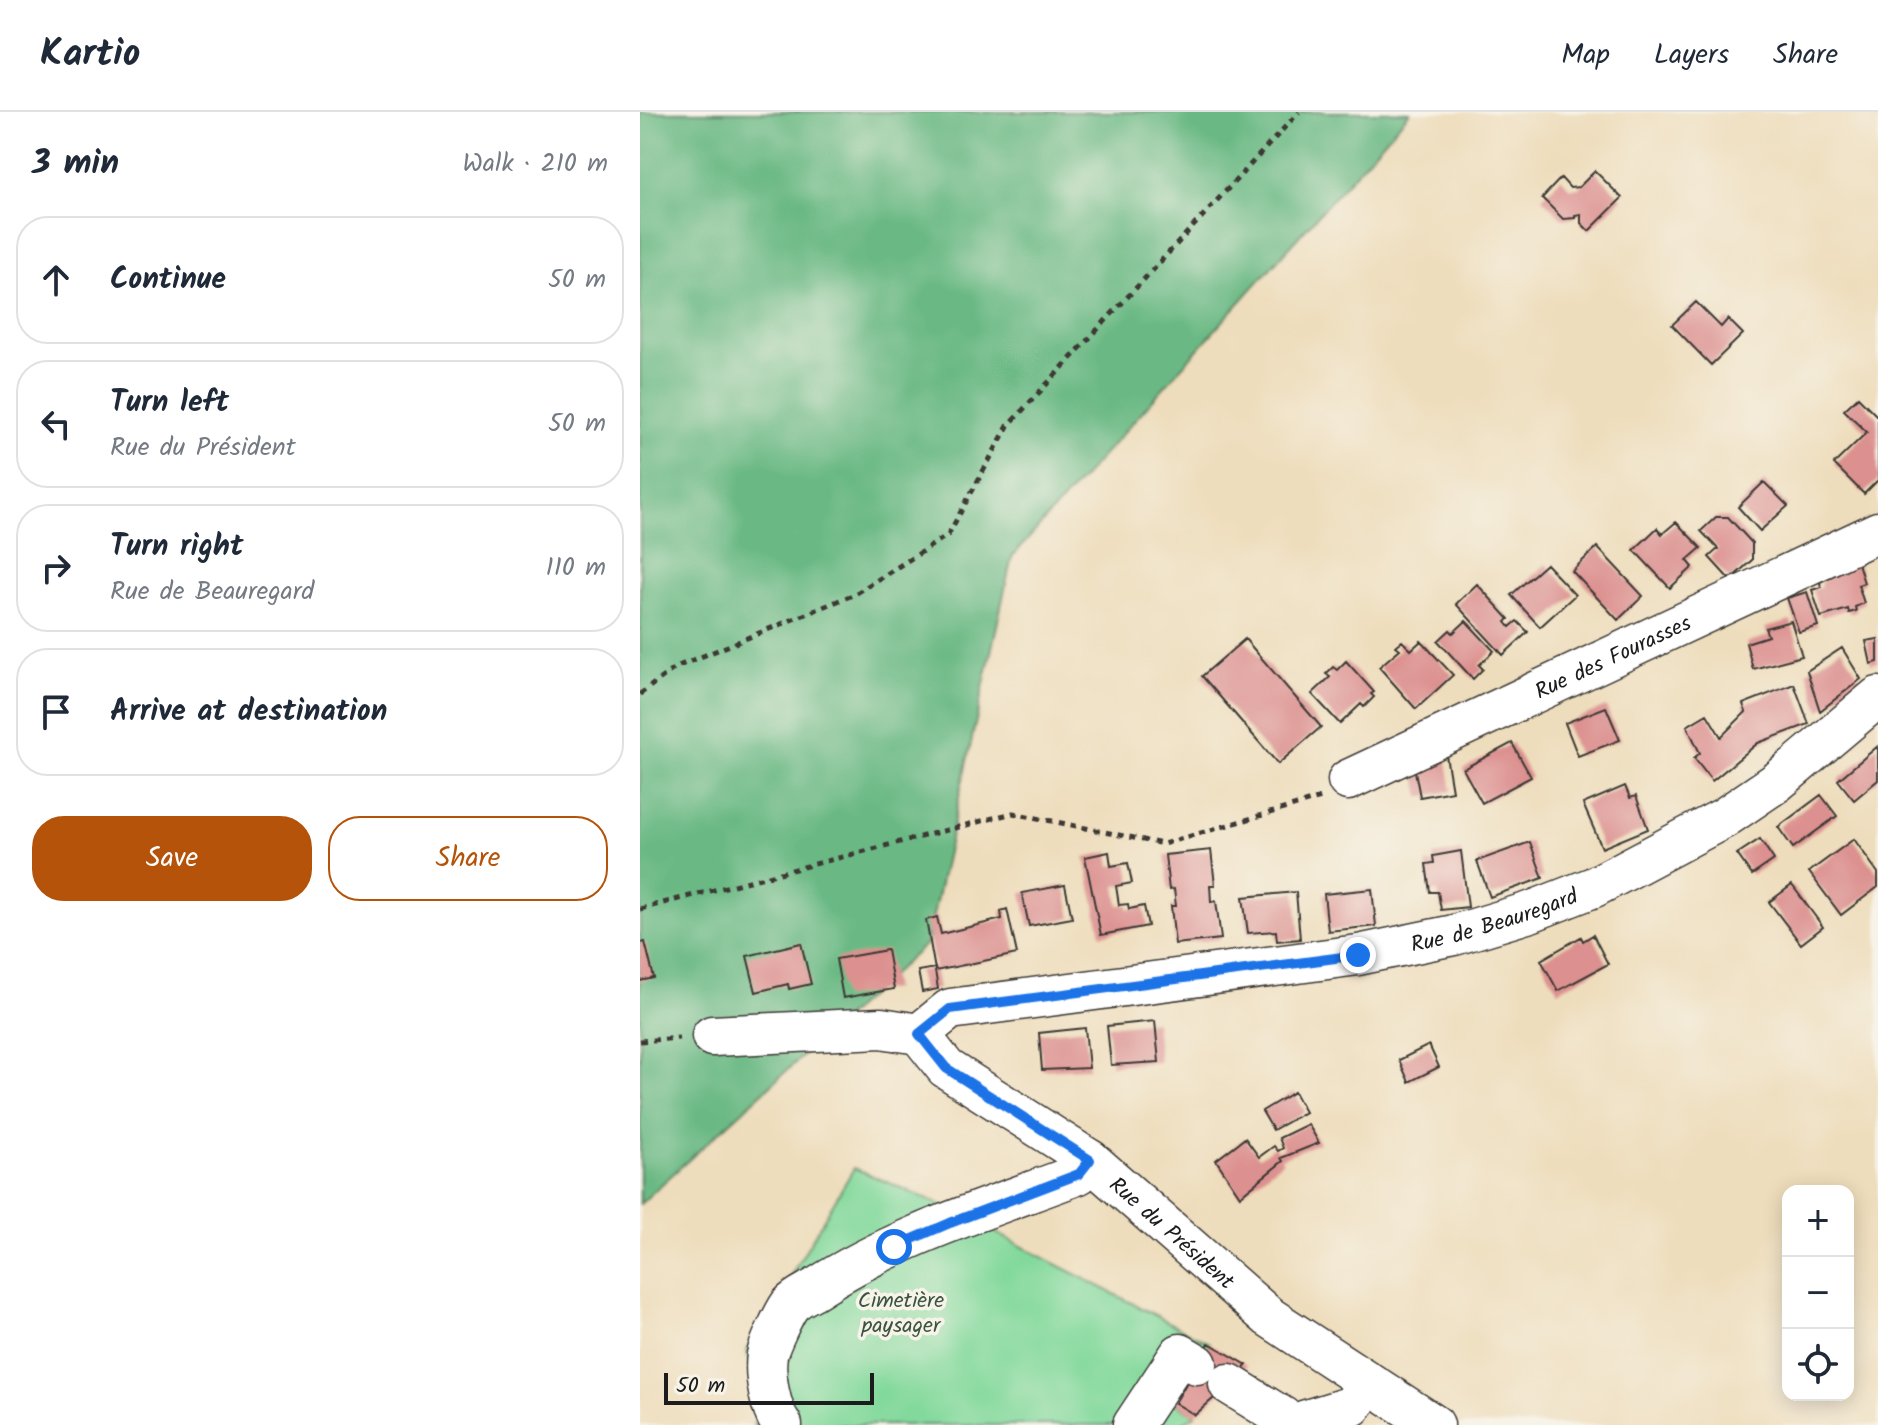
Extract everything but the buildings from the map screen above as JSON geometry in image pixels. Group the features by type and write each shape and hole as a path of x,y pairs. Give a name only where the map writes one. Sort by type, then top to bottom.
{"street":[{"name":"Rue des Fourasses","path":"1348,780 1878,532"},
{"name":"Rue de Beauregard","path":"919,1034 950,1009 1358,955 1454,935 1530,912 1594,887 1724,818 1777,782 1878,697"},
{"path":"712,1036 881,1028 919,1034"},
{"name":"Rue du Président","path":"919,1034 946,1068 1090,1160 1269,1317 1434,1425"},
{"path":"782,1425 776,1417 768,1380 767,1353 791,1304 839,1272 950,1223 1079,1174 1090,1160"},
{"path":"1133,1425 1180,1354 1284,1418 1289,1425 1352,1406 1369,1383"}],"path":[{"path":"640,694 676,667 855,594 948,535 1008,426 1299,112"},
{"path":"640,909 1013,813 1163,844 1326,797 1348,780"}],"green space":[{"path":"640,112 1410,112 1012,557 927,943 640,1204"},
{"name":"Cimetière paysager","path":"854,1168 948,1208 1209,1343 1175,1403 1195,1415 1179,1425 753,1425 757,1414 747,1350"}],"route":[{"path":"894,1247 1079,1174 1090,1160 946,1068 919,1034 950,1009 1358,955"}]}
